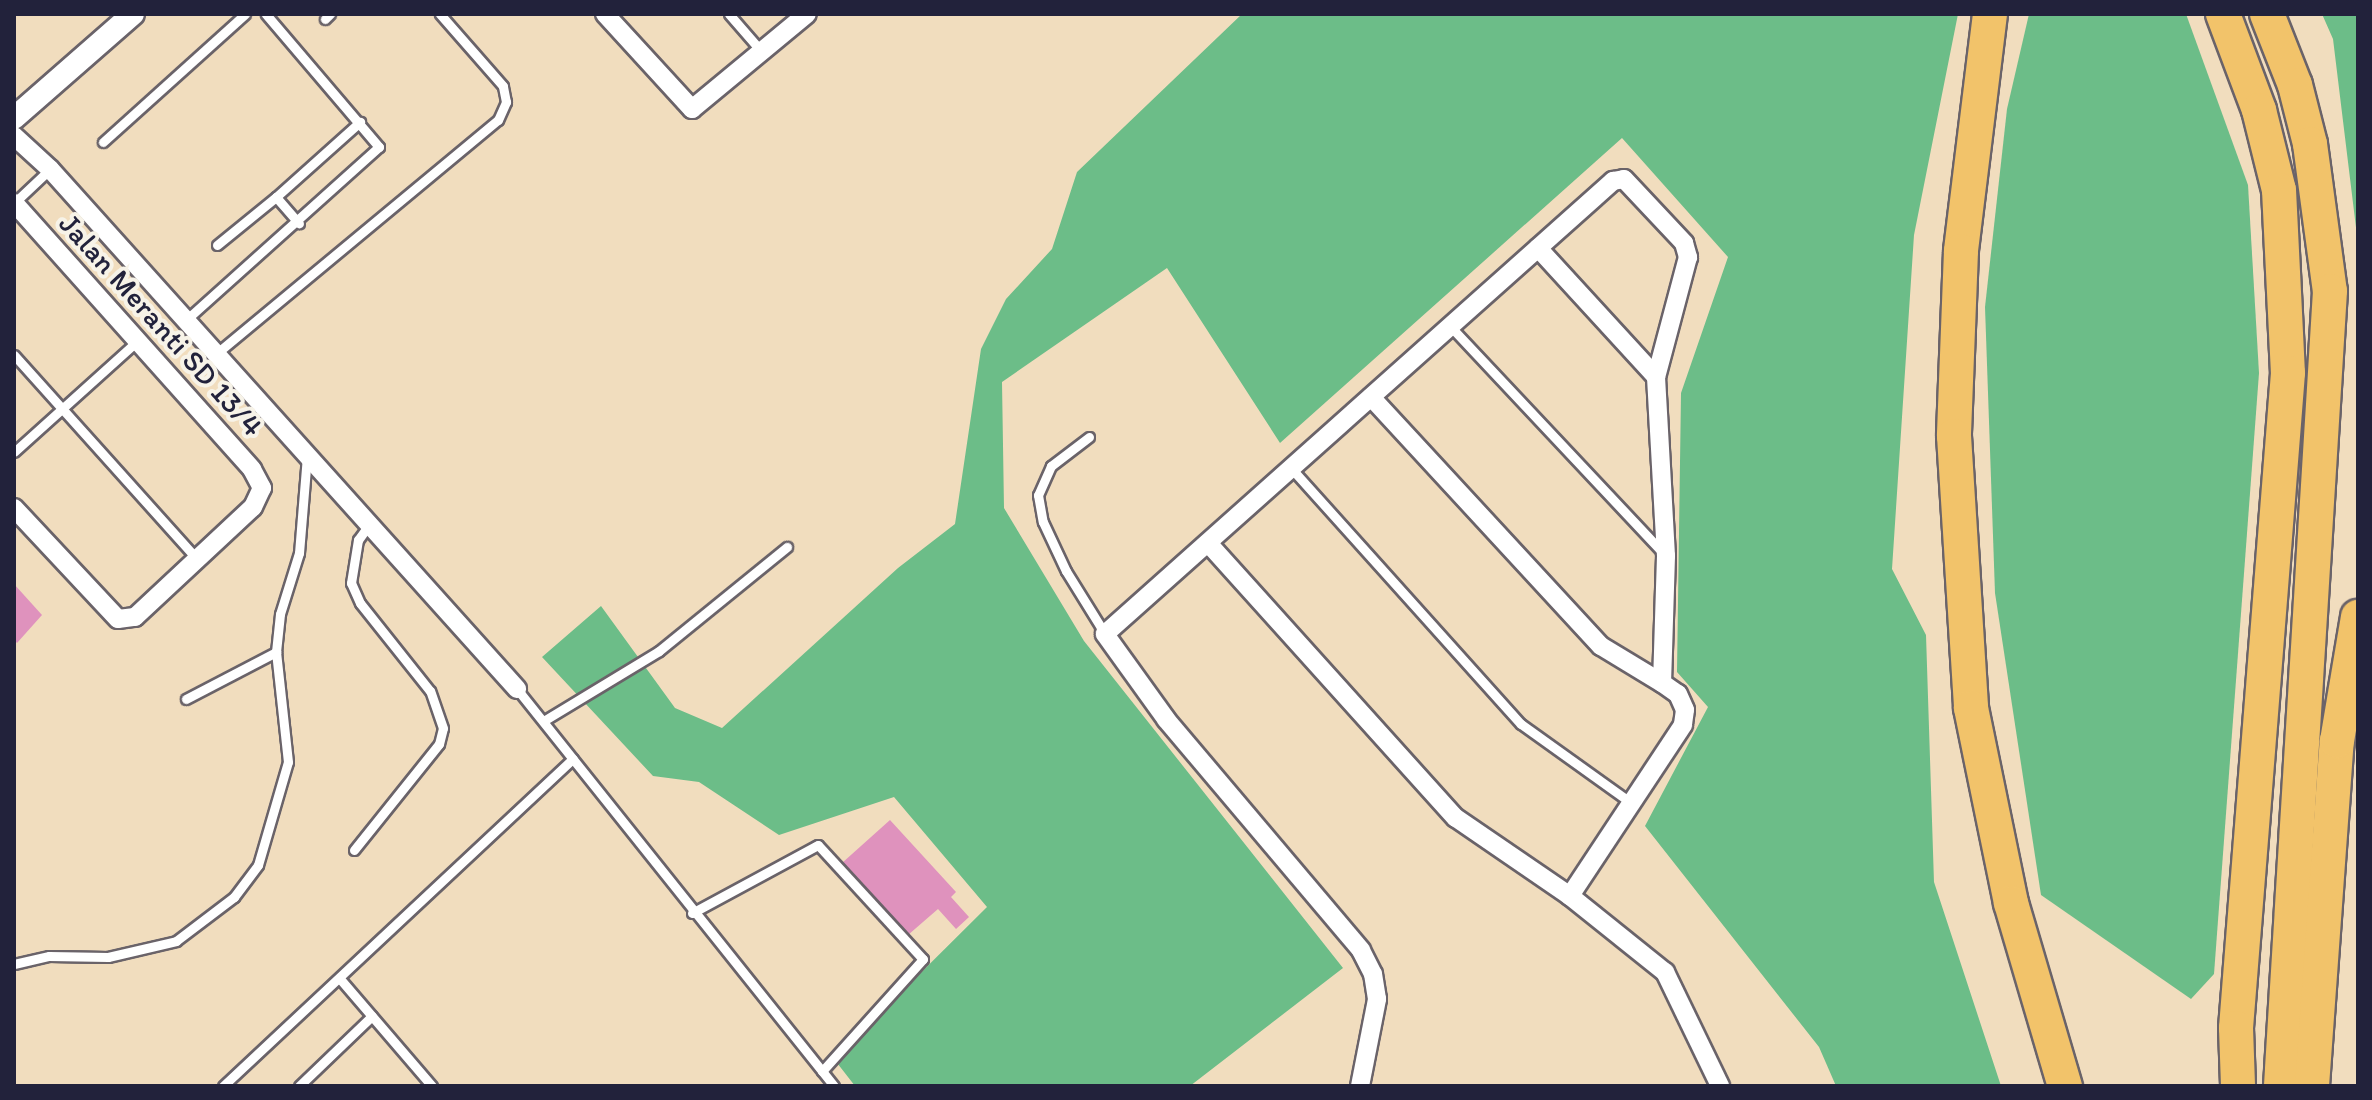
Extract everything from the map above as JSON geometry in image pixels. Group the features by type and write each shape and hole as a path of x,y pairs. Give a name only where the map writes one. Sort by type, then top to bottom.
{"highway":[{"path":"2223,14 2259,110 2279,190 2288,373 2236,1028 2238,1086"},
{"path":"2267,14 2310,144 2330,291 2281,1086"},
{"path":"1988,23 1961,251 1954,436 1971,708 2011,903 2065,1086"},
{"path":"2312,1086 2337,741 2358,617"}],"street":[{"path":"14,118 133,14"},
{"path":"605,14 692,109 807,14"},
{"path":"14,136 50,169 187,319 517,689"},
{"path":"1360,1086 1377,999 1373,974 1361,950 1166,719 1105,634 1613,181 1624,179 1684,243 1688,257 1656,377 1666,556 1662,683"},
{"name":"Jalan Meranti SD 13/4","path":"14,203 252,469 262,488 253,507 197,559"},
{"path":"1538,248 1656,377"},
{"path":"1371,397 1601,646 1678,694 1685,710 1683,725 1570,896"},
{"path":"14,508 118,619 135,617 197,559"},
{"path":"1208,543 1456,818 1570,896 1665,972 1720,1086"}],"lane":[{"path":"103,142 245,14"},
{"path":"187,319 375,155 379,147 266,14"},
{"path":"217,353 498,120 506,102 503,86 440,14"},
{"path":"729,14 762,52"},
{"path":"217,245 360,122"},
{"path":"14,203 50,169"},
{"path":"276,197 299,223"},
{"path":"1450,326 1666,556"},
{"path":"14,452 136,342"},
{"path":"14,355 197,559"},
{"path":"1089,437 1051,466 1038,495 1043,522 1066,571 1105,634"},
{"path":"14,964 49,956 108,957 176,941 234,897 258,865 288,762 276,652 280,614 299,553 307,451"},
{"path":"1291,468 1521,724 1630,802"},
{"path":"354,850 439,744 443,728 430,691 360,603 351,583 358,540 371,522"},
{"path":"545,720 659,651 787,547"},
{"path":"186,699 276,652"},
{"path":"517,689 545,720 692,913 834,1086"},
{"path":"223,1086 341,980 573,759"},
{"path":"692,913 818,845 923,959 822,1071"},
{"path":"341,980 432,1086"},
{"path":"299,1086 372,1016"}],"green space":[{"path":"1242,14 1958,14 1914,235 1892,569 1926,635 1934,882 2001,1086 1836,1086 1819,1047 1645,826 1708,707 1677,672 1681,393 1728,257 1622,138 1280,443 1167,268 1002,382 1004,508 1084,641 1343,968 1190,1086 855,1086 834,1059 987,907 894,797 779,835 699,782 653,776 542,657 601,606 675,708 722,728 898,568 955,524 981,349 1006,299 1052,249 1077,172"},
{"path":"2029,14 2186,14 2248,185 2259,373 2214,974 2191,999 2041,895 1995,593 1985,307 2007,109"},
{"path":"2322,14 2358,14 2358,244 2333,39"}],"building":[{"path":"14,584 42,615 17,643 14,640"},
{"path":"890,820 956,892 951,897 969,917 956,929 938,909 908,935 842,863"}]}
